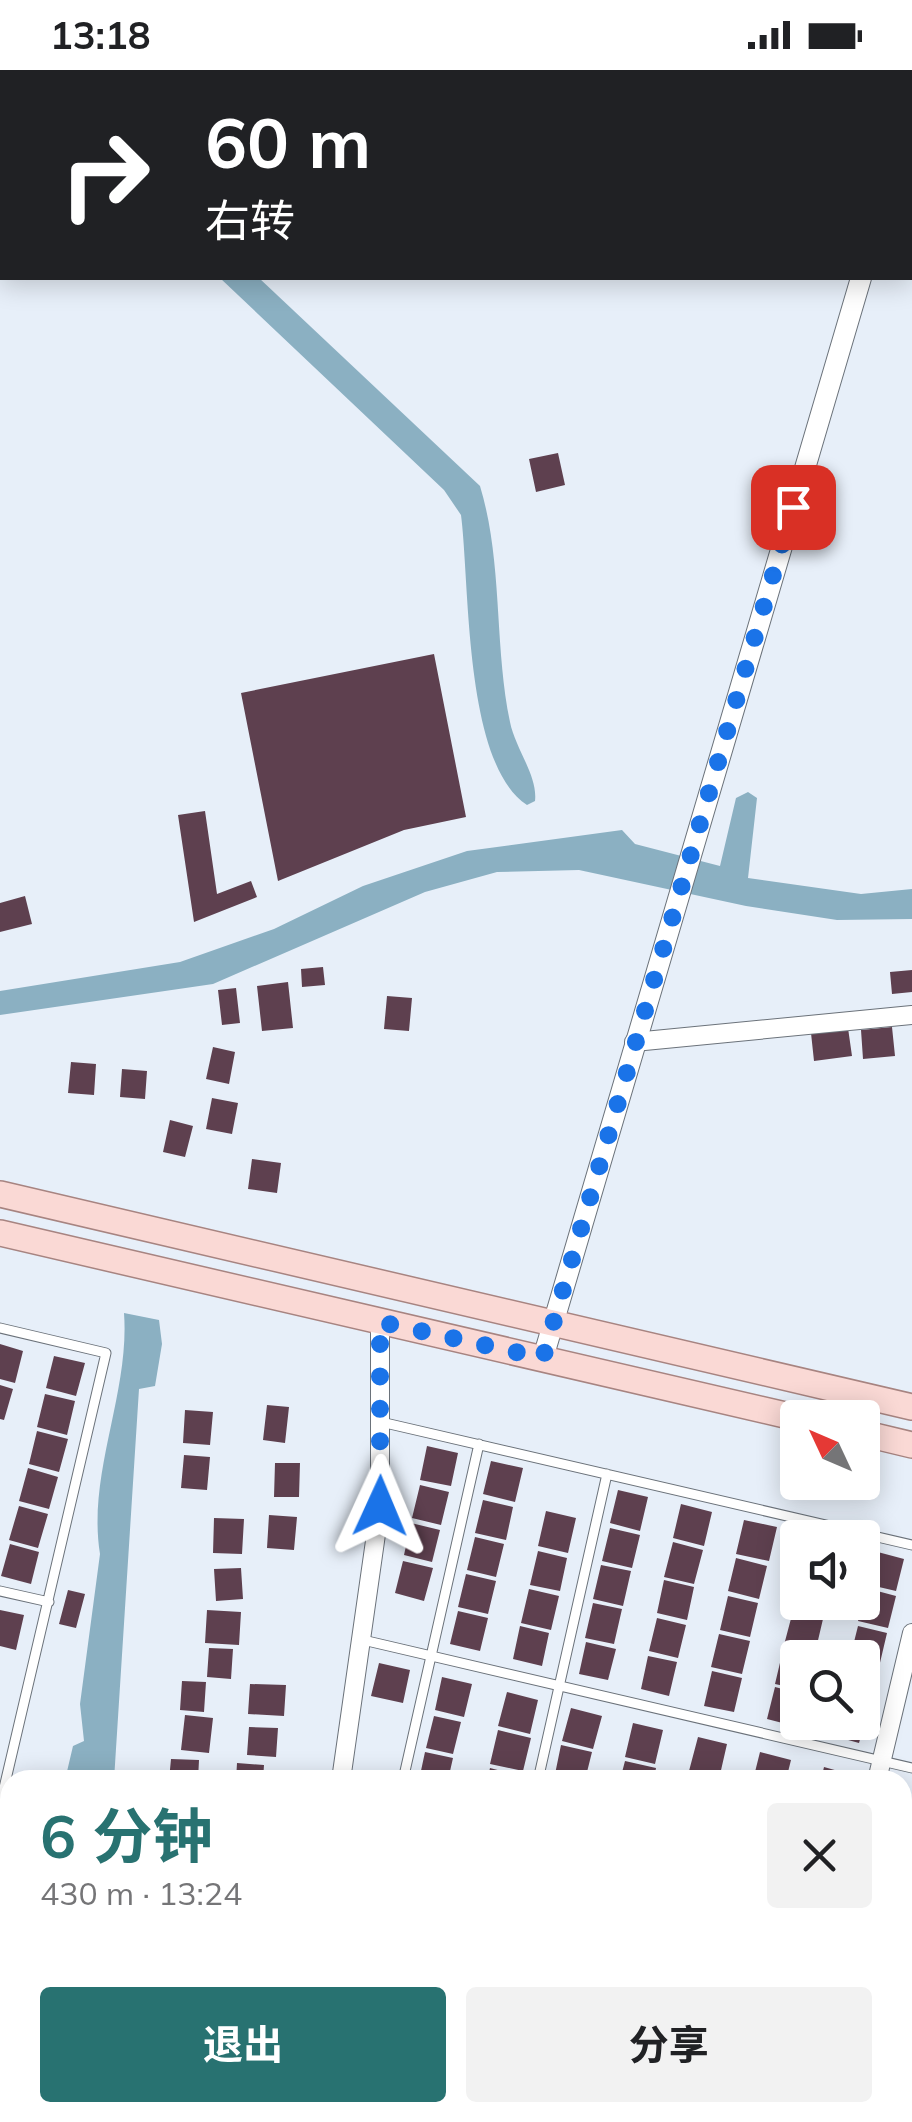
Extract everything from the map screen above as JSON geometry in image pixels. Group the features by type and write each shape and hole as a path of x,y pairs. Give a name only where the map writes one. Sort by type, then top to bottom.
{"main road":[{"path":"0,1194 912,1407"},
{"path":"0,1233 780,1414"},
{"path":"880,1437 912,1445"}],"street":[{"path":"543,1358 550,1322 860,280"},
{"path":"634,1042 912,1014"},
{"path":"343,1770 380,1506 380,1322"},
{"path":"879,1770 912,1632"}],"lane":[{"path":"0,1328 106,1352 8,1770"},
{"path":"381,1422 912,1545"},
{"path":"405,1770 478,1444"},
{"path":"540,1770 607,1474"},
{"path":"0,1591 48,1602"},
{"path":"363,1640 560,1686 875,1770"}],"water":[{"path":"222,280 261,280 480,486 492,544 510,722 535,791 535,801 527,805 506,784 491,752 474,671 461,515 444,490"},
{"path":"748,792 757,798 748,878 861,894 912,889 912,919 837,920 746,906 579,870 497,872 425,892 213,984 0,1015 0,991 180,962 274,929 363,886 467,851 622,830 635,844 720,866 736,798"},
{"path":"124,1313 159,1320 162,1344 155,1386 139,1389 115,1770 67,1770 73,1746 84,1741 80,1704 100,1554 99,1494 124,1343"}],"building":[{"path":"558,453 565,485 536,492 529,459"},
{"path":"434,654 466,817 404,830 278,881 241,693"},
{"path":"205,811 217,894 251,881 257,897 194,922 178,815"},
{"path":"25,896 32,924 0,932 0,903"},
{"path":"323,967 325,985 302,987 301,969"},
{"path":"912,970 912,992 892,994 890,972"},
{"path":"288,982 293,1028 262,1031 257,986"},
{"path":"236,988 240,1023 222,1025 218,990"},
{"path":"387,996 412,998 409,1031 384,1029"},
{"path":"892,1027 895,1056 863,1059 861,1030"},
{"path":"848,1028 852,1056 814,1061 811,1033"},
{"path":"213,1047 235,1052 229,1084 206,1079"},
{"path":"71,1062 96,1064 94,1095 68,1093"},
{"path":"122,1069 147,1071 145,1099 120,1097"},
{"path":"212,1098 238,1103 232,1134 206,1129"},
{"path":"170,1120 193,1126 185,1157 163,1152"},
{"path":"252,1159 281,1163 277,1193 248,1189"},
{"path":"0,1344 23,1351 15,1383 0,1379"},
{"path":"54,1356 85,1363 76,1396 46,1388"},
{"path":"0,1385 13,1389 4,1420 0,1419"},
{"path":"45,1394 75,1401 67,1435 37,1427"},
{"path":"267,1405 289,1407 285,1443 263,1440"},
{"path":"185,1410 213,1412 210,1445 183,1443"},
{"path":"37,1431 68,1439 59,1472 29,1464"},
{"path":"427,1446 458,1453 451,1486 420,1480"},
{"path":"184,1455 210,1457 207,1490 181,1488"},
{"path":"491,1461 523,1468 515,1502 483,1494"},
{"path":"275,1463 300,1463 299,1497 274,1497"},
{"path":"28,1468 58,1477 49,1509 19,1501"},
{"path":"420,1485 449,1492 441,1525 412,1518"},
{"path":"618,1490 648,1497 640,1531 610,1523"},
{"path":"483,1500 513,1507 506,1540 475,1533"},
{"path":"681,1504 712,1512 704,1546 673,1538"},
{"path":"19,1506 48,1514 38,1548 9,1540"},
{"path":"546,1511 576,1518 568,1553 538,1546"},
{"path":"269,1515 297,1517 294,1550 267,1548"},
{"path":"214,1518 244,1519 242,1554 213,1553"},
{"path":"744,1520 777,1527 769,1561 736,1554"},
{"path":"411,1523 440,1530 432,1562 404,1555"},
{"path":"610,1528 640,1535 632,1568 602,1561"},
{"path":"475,1537 504,1544 496,1577 467,1570"},
{"path":"673,1542 703,1550 694,1584 664,1577"},
{"path":"10,1544 39,1552 31,1584 1,1576"},
{"path":"538,1551 567,1558 560,1591 530,1585"},
{"path":"880,1553 904,1559 896,1591 880,1587"},
{"path":"736,1558 767,1566 759,1599 728,1591"},
{"path":"403,1561 433,1568 424,1601 395,1593"},
{"path":"601,1565 631,1571 623,1606 593,1599"},
{"path":"241,1568 243,1599 216,1601 214,1569"},
{"path":"466,1574 496,1581 488,1614 458,1607"},
{"path":"664,1580 694,1587 687,1620 657,1613"},
{"path":"529,1589 559,1596 551,1630 521,1623"},
{"path":"68,1590 85,1594 76,1628 59,1624"},
{"path":"880,1592 896,1596 888,1628 858,1621 880,1620"},
{"path":"728,1596 758,1603 750,1637 720,1630"},
{"path":"593,1603 622,1609 614,1644 585,1638"},
{"path":"0,1610 24,1615 16,1650 0,1646"},
{"path":"207,1610 241,1612 239,1645 205,1643"},
{"path":"458,1611 488,1618 480,1651 450,1644"},
{"path":"657,1618 686,1625 678,1658 649,1651"},
{"path":"791,1620 823,1620 818,1640 785,1640"},
{"path":"520,1626 549,1633 542,1666 513,1659"},
{"path":"858,1626 887,1633 880,1663 880,1640 854,1640"},
{"path":"719,1634 750,1641 742,1674 711,1667"},
{"path":"586,1642 616,1649 608,1680 579,1674"},
{"path":"209,1648 233,1649 231,1679 207,1677"},
{"path":"648,1656 677,1662 669,1696 641,1689"},
{"path":"379,1663 410,1670 403,1703 371,1696"},
{"path":"712,1671 742,1678 734,1712 704,1706"},
{"path":"442,1677 472,1684 464,1717 435,1710"},
{"path":"182,1681 206,1682 204,1712 180,1710"},
{"path":"250,1684 286,1685 284,1716 248,1714"},
{"path":"775,1687 780,1688 780,1722 767,1719"},
{"path":"507,1692 538,1700 530,1734 498,1726"},
{"path":"571,1708 602,1716 593,1749 562,1741"},
{"path":"185,1715 213,1718 209,1753 181,1750"},
{"path":"434,1716 461,1722 453,1754 426,1748"},
{"path":"633,1723 663,1730 655,1764 625,1757"},
{"path":"249,1727 278,1728 276,1757 247,1755"},
{"path":"498,1730 531,1738 523,1770 490,1764"},
{"path":"698,1737 727,1744 721,1770 689,1770"},
{"path":"561,1745 592,1752 588,1770 556,1770"},
{"path":"425,1752 453,1758 450,1770 421,1770"},
{"path":"760,1752 791,1760 788,1770 756,1770"},
{"path":"171,1759 199,1760 198,1770 170,1770"},
{"path":"625,1761 656,1768 656,1770 623,1770"},
{"path":"237,1763 264,1765 264,1770 237,1770"}],"route":[{"path":"380,1506 380,1322 543,1358 550,1322 793,507"}]}
